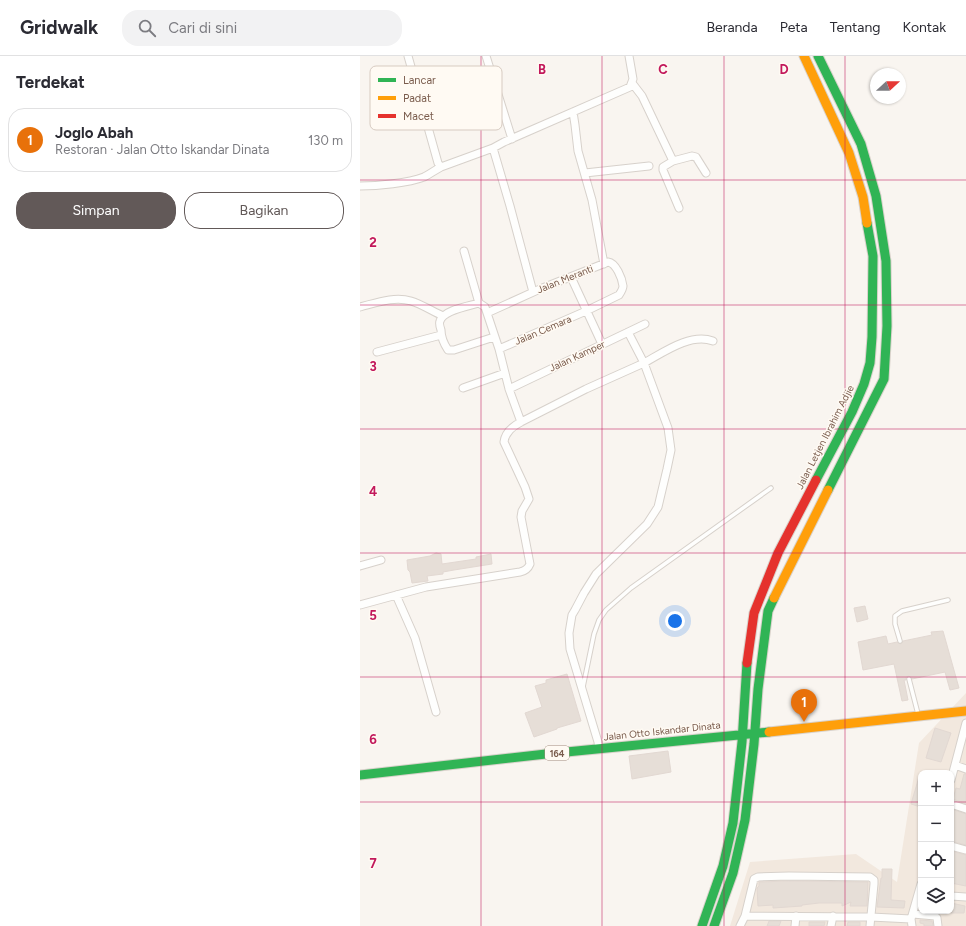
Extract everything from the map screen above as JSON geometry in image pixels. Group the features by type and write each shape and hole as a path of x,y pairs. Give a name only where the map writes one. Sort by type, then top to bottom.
{"street":[{"path":"408,56 411,66"},
{"path":"486,56 489,66"},
{"path":"360,186 379,185 423,177 625,90 630,87 632,83 633,73 629,56"},
{"name":"Jalan Letjen Ibrahim Adjie","path":"702,926 723,866 733,823 742,734 746,669 754,613 778,553 852,412 864,384 870,356 872,337 873,256 863,197 849,153 804,56"},
{"path":"714,926 733,873 745,820 754,744 758,689 768,611 884,379 886,261 876,196 861,144 818,56"},
{"path":"632,83 642,96 672,162"},
{"path":"502,107 512,138"},
{"path":"572,112 578,151 585,173 604,264"},
{"path":"430,130 441,168"},
{"path":"493,148 533,292"},
{"path":"679,208 663,167 672,162 692,156 696,157 706,173"},
{"path":"585,173 649,166"},
{"path":"464,251 479,303 485,307 499,349 509,389 521,422"},
{"name":"Jalan Meranti","path":"487,313 533,292 610,262 616,269 623,286 619,295"},
{"path":"571,277 602,344"},
{"name":"Jalan Cemara","path":"499,349 619,295"},
{"path":"360,307 388,300 399,299 411,301 443,316"},
{"path":"479,303 459,308 443,316 440,321 441,335 448,350 454,350 494,336"},
{"name":"Jalan Kamper","path":"509,389 645,324"},
{"path":"599,749 570,650 569,632 572,615 596,574 647,524 658,507 671,450 668,428 644,363 628,332"},
{"path":"378,352 441,335"},
{"path":"360,605 426,587 525,571 530,564 521,517 522,511 529,499 504,442 505,437 510,430 521,422 586,389 680,345 697,339 706,338 713,341"},
{"path":"463,388 506,373"},
{"path":"360,566 381,560"},
{"path":"396,595 415,638 436,712"},
{"name":"Jalan Otto Iskandar Dinata","path":"360,775 742,734 966,712"},
{"path":"954,770 966,723"},
{"path":"955,765 966,769"},
{"path":"954,805 966,809"},
{"path":"954,847 966,850"},
{"path":"740,926 745,916 754,879 758,877 789,876 870,877 874,880 870,926"},
{"path":"954,896 966,897"},
{"path":"912,920 918,900"},
{"path":"745,916 833,916 912,920 935,916 937,918 938,926"},
{"path":"794,926 796,916"},
{"path":"831,926 833,916"}],"lane":[{"path":"583,691 594,634 599,620 606,610 632,588 771,488"},
{"path":"900,641 895,624 895,616 902,611 948,600"},
{"path":"909,679 918,717"}],"shaded area":[{"path":"966,693 966,926 730,926 750,862 856,854 897,882 919,743"}],"building":[{"path":"436,553 441,554 442,564 476,559 476,557 491,554 492,564 443,572 443,574 427,576 428,581 412,583 407,560 430,556"},
{"path":"865,606 868,619 857,622 854,608"},
{"path":"943,631 959,688 950,690 945,672 912,679 909,676 906,677 906,680 904,680 908,700 902,701 894,664 863,670 858,642 886,636 888,644 897,642 901,644 903,641 932,635 931,632"},
{"path":"567,674 581,721 534,737 525,713 542,707 535,686 546,683 546,680"},
{"path":"935,728 951,733 941,762 926,758"},
{"path":"668,751 671,772 632,779 629,756"},
{"path":"964,774 966,774 966,804 954,799 956,788 960,789"},
{"path":"918,780 918,806 911,804"},
{"path":"954,810 966,814 966,845 954,842"},
{"path":"954,852 966,855 966,886 954,884"},
{"path":"882,869 892,869 891,900 905,901 904,908 877,907"},
{"path":"759,882 868,882 867,906 850,906 851,902 842,906 842,903 819,903 773,908 773,905 758,906 757,888 759,886"},
{"path":"954,904 965,906 964,913 954,913"},
{"path":"920,920 932,921 933,926 924,926 924,924 920,923"},
{"path":"769,921 781,921 779,926 767,926"},
{"path":"809,922 825,922 824,926 809,926"},
{"path":"848,922 860,922 860,926 847,926"}],"traffic: fast":[{"path":"818,56 861,144 876,196 886,261 887,326 884,379 828,490"},
{"path":"816,480 852,412 864,384 870,363 872,337 873,256 867,223"},
{"path":"714,926 733,873 745,820 754,744 758,689 768,611 774,598"},
{"path":"702,926 723,866 733,823 742,742 747,663"},
{"path":"360,775 546,754 769,732"}],"traffic: slow":[{"path":"804,56 849,153 863,197 867,223"},
{"path":"774,598 828,490"},
{"path":"769,732 966,711"}],"traffic: jam":[{"path":"747,663 754,613 778,553 816,480"}],"place":[{"name":"Joglo Abah","path":"804,722"}]}
